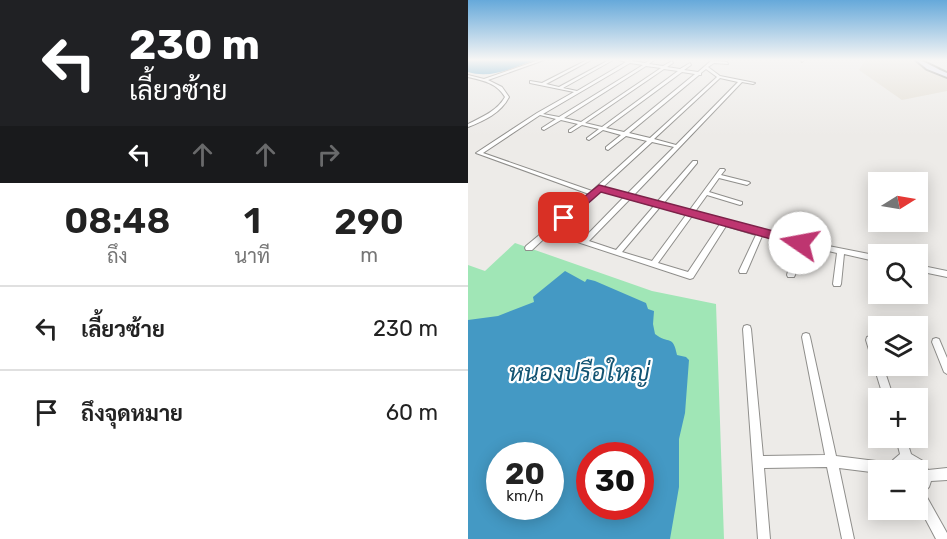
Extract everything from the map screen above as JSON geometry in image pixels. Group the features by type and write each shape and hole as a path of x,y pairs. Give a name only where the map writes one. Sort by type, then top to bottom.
{"street":[{"path":"468,126 496,111 506,101 504,90 496,85"},
{"path":"548,85 578,92"},
{"path":"560,88 565,85"},
{"path":"589,85 539,114 478,154 596,190 760,234 868,257"},
{"path":"544,129 614,85"},
{"path":"571,130 637,85"},
{"path":"589,139 662,85"},
{"path":"608,148 686,85"},
{"path":"529,248 710,85"},
{"path":"584,242 737,85"},
{"path":"539,114 676,146"},
{"path":"617,253 695,162"},
{"path":"653,265 721,173 747,183"},
{"path":"706,193 740,202"},
{"path":"550,231 653,265 692,275 724,224"},
{"path":"743,271 760,234"},
{"path":"791,275 800,243"},
{"path":"837,284 841,252"},
{"path":"928,270 947,274"},
{"path":"747,329 764,539"},
{"path":"806,336 848,539"},
{"path":"936,342 947,369"},
{"path":"904,448 907,458"},
{"path":"899,460 907,458 911,460"},
{"path":"758,462 831,461 868,466"},
{"path":"928,476 947,474"},
{"path":"928,510 943,539"}],"shaded area":[{"path":"881,85 947,85 947,91 902,100"}],"green space":[{"name":"หนองปรือใหญ่","path":"515,243 652,291 716,304 724,539 468,539 468,265 485,271"}],"water":[{"name":"หนองปรือใหญ่","path":"565,271 585,282 587,279 595,281 646,303 648,309 654,311 655,334 672,342 677,355 689,360 685,413 679,439 679,487 670,539 468,539 468,320 498,316 534,302 533,297"}],"route":[{"path":"564,218 599,188 800,243"}]}
